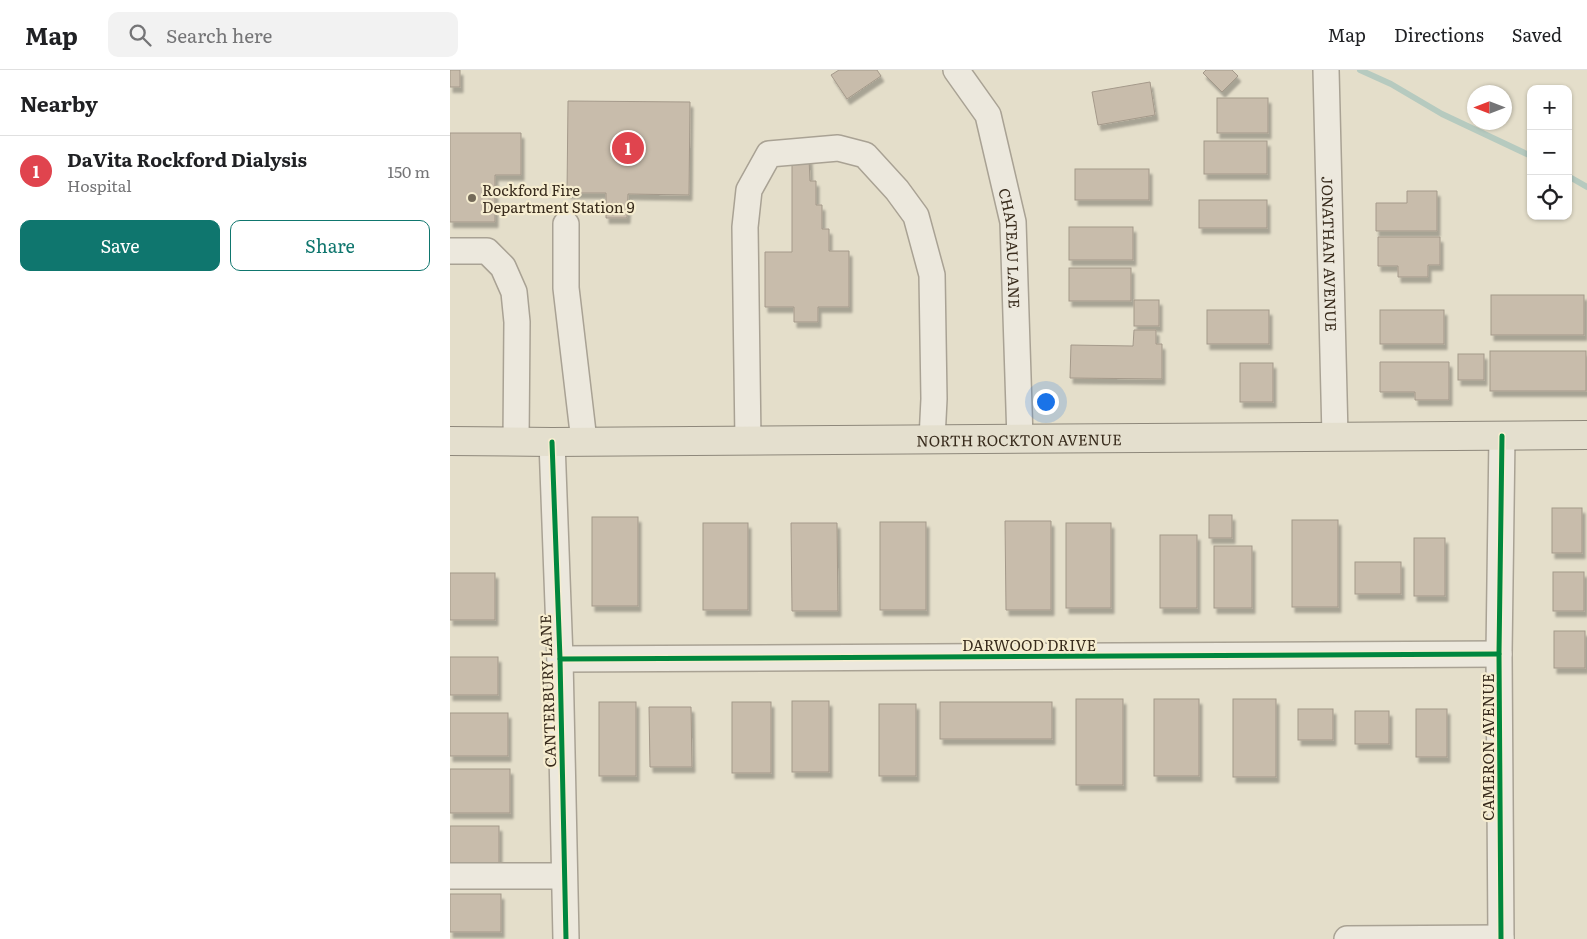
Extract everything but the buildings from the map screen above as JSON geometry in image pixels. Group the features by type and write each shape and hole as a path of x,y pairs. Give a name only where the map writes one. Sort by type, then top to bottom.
{"main road":[{"name":"NORTH ROCKTON AVENUE","path":"450,440 552,442 1587,435"}],"street":[{"name":"CHATEAU LANE","path":"956,70 988,115 1013,222 1020,439"},
{"name":"JONATHAN AVENUE","path":"1326,70 1335,436"},
{"path":"748,441 745,227 750,190 769,154 838,148 866,154 897,190 916,216 932,275 934,399 932,439"},
{"path":"566,224 566,288 584,441"},
{"path":"450,251 487,251 503,266 514,292 517,322 516,441"},
{"name":"CAMERON AVENUE","path":"1501,939 1499,654 1502,436"},
{"name":"CANTERBURY LANE","path":"552,442 560,659 566,939"},
{"name":"DARWOOD DRIVE","path":"560,659 1499,654"},
{"path":"450,876 564,876"},
{"path":"1347,939 1501,939"}],"waterway":[{"path":"1360,70 1391,84 1442,114 1527,154"},
{"path":"1572,178 1587,187"}],"cycle path":[{"path":"1501,939 1499,654 1502,436"},
{"path":"552,442 560,659 566,939"},
{"path":"560,659 1499,654"}],"place":[{"name":"DaVita Rockford Dialysis","path":"628,148"},
{"name":"Rockford Fire Department Station 9","path":"472,198"}]}
